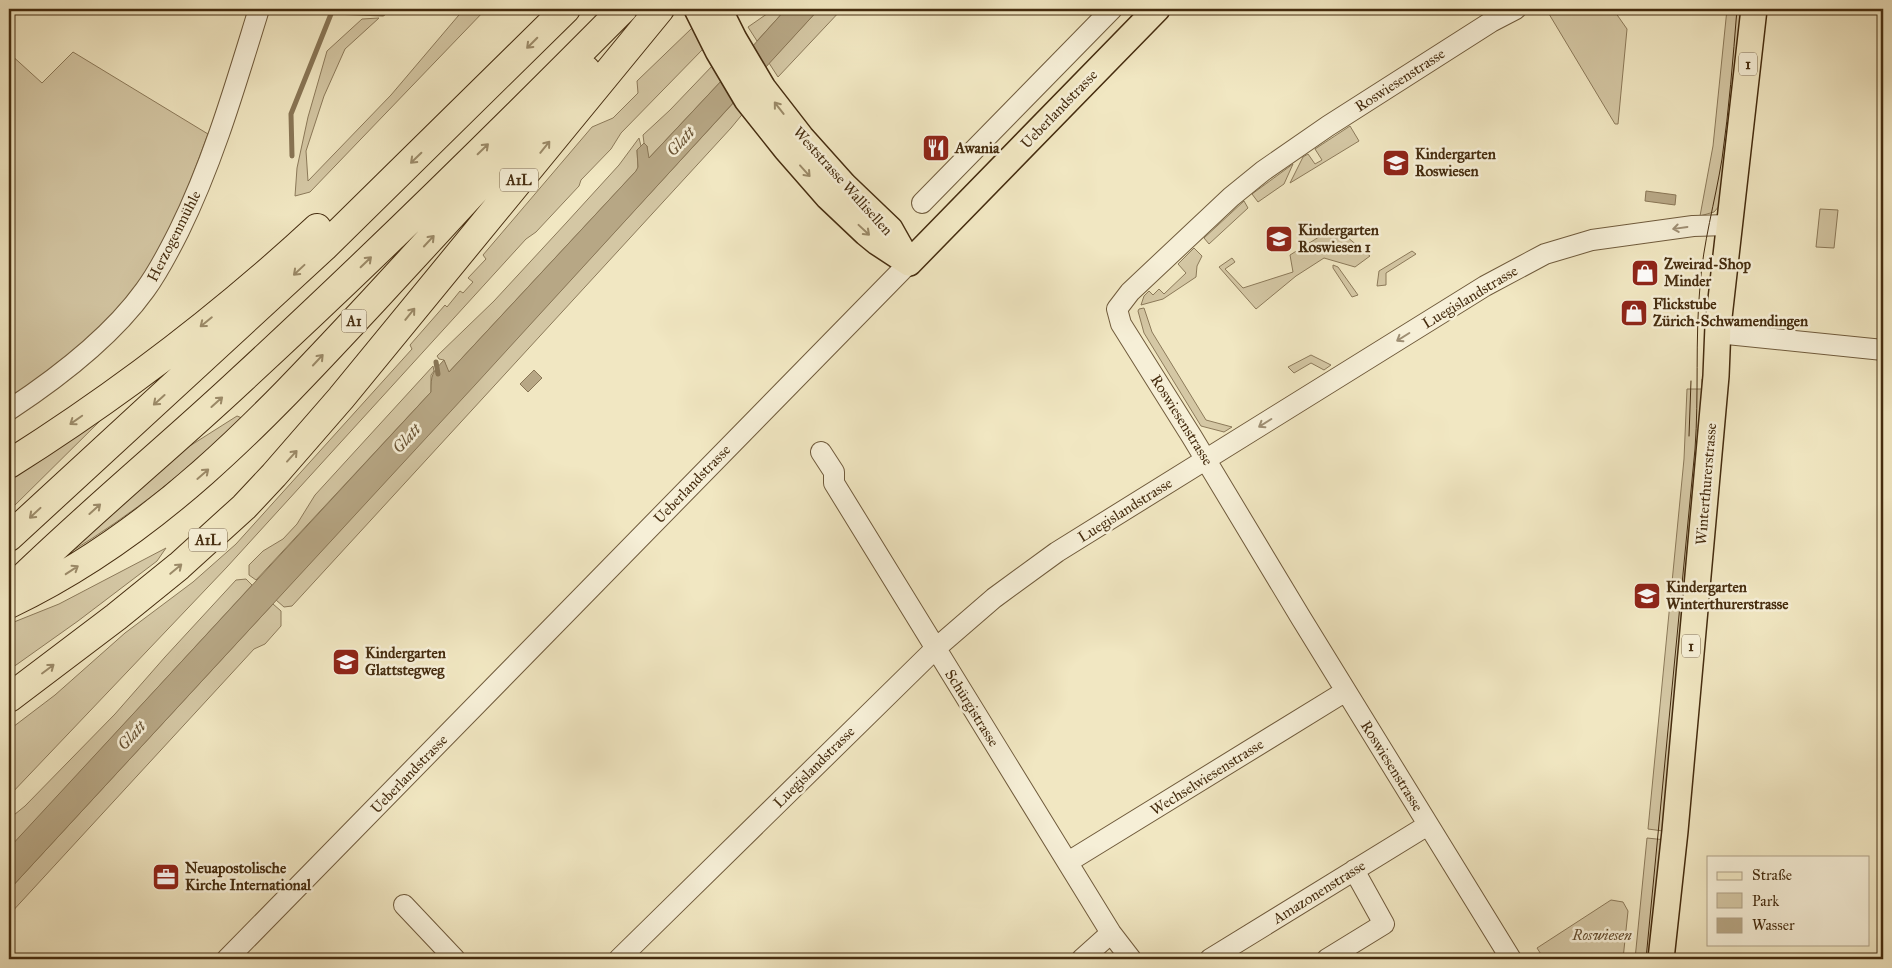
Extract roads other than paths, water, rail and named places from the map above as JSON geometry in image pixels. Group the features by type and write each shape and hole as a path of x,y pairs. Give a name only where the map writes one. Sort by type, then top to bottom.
{"highway":[{"path":"9,464 74,422 173,349 276,266 377,171 541,9"},
{"path":"9,537 317,253 566,9"},
{"path":"16,596 70,532 233,387 318,308 623,9"},
{"name":"A1","path":"16,596 63,576 135,527 203,474 235,445 325,352 644,9"},
{"name":"A1L","path":"9,698 116,617 179,566 237,513 274,475 341,398 660,9"}],"main road":[{"path":"697,9 723,39"},
{"path":"719,9 723,39"},
{"name":"Ueberlandstrasse","path":"909,263 1156,9"},
{"name":"Winterthurerstrasse","path":"1661,959 1675,831 1716,376 1717,333 1754,9"},
{"name":"Weststrasse Wallisellen","path":"723,39 802,138 836,191 890,229 909,263"}],"street":[{"name":"Herzogenmühle","path":"9,410 62,371 120,319 145,290 165,261 196,198 220,131 259,9"},
{"path":"922,203 1112,9"},
{"name":"Roswiesenstrasse","path":"1511,959 1206,459 1121,324 1117,309 1130,292 1214,212 1278,159 1491,22 1516,9"},
{"name":"Luegislandstrasse","path":"619,959 935,649 994,598 1058,552 1485,286 1545,254 1592,240 1693,226 1728,225"},
{"name":"Ueberlandstrasse","path":"227,959 909,263"},
{"path":"1717,333 1883,350"},
{"name":"Schürgistrasse","path":"821,452 834,472 834,484 1111,933 1131,959"},
{"name":"Wechselwiesenstrasse","path":"1068,862 1346,691"},
{"name":"Amazonenstrasse","path":"1211,959 1428,825"},
{"path":"1327,959 1384,924 1354,870"},
{"path":"404,905 455,959"},
{"path":"1082,959 1111,933"}],"water":[{"name":"Glatt","path":"786,9 819,9 9,890 9,848 431,392 433,374 444,360 449,372 636,171 638,167 637,150 644,143 647,146 649,158"},
{"path":"1646,191 1676,195 1675,205 1645,201"},
{"path":"534,370 542,378 528,392 520,384"}],"waterway":[{"path":"292,156 291,114 333,9"},
{"path":"332,12 383,14"},
{"path":"436,362 438,374"}],"tram line":[{"path":"1646,959 1695,449 1698,327 1702,270 1706,238 1722,159 1737,9"},
{"path":"1689,436 1691,381"}],"place":[{"name":"Awania","path":"936,148"},
{"name":"Kindergarten Roswiesen","path":"1396,163"},
{"name":"Kindergarten Roswiesen 1","path":"1279,239"},
{"name":"Zweirad-Shop Minder","path":"1645,273"},
{"name":"Flickstube Zürich-Schwamendingen","path":"1634,313"},
{"name":"Kindergarten Winterthurerstrasse","path":"1647,596"},
{"name":"Kindergarten Glattstegweg","path":"346,662"},
{"name":"Neuapostolische Kirche International","path":"166,877"}],"park label":[{"name":"Roswiesen","path":"1602,935"}]}
